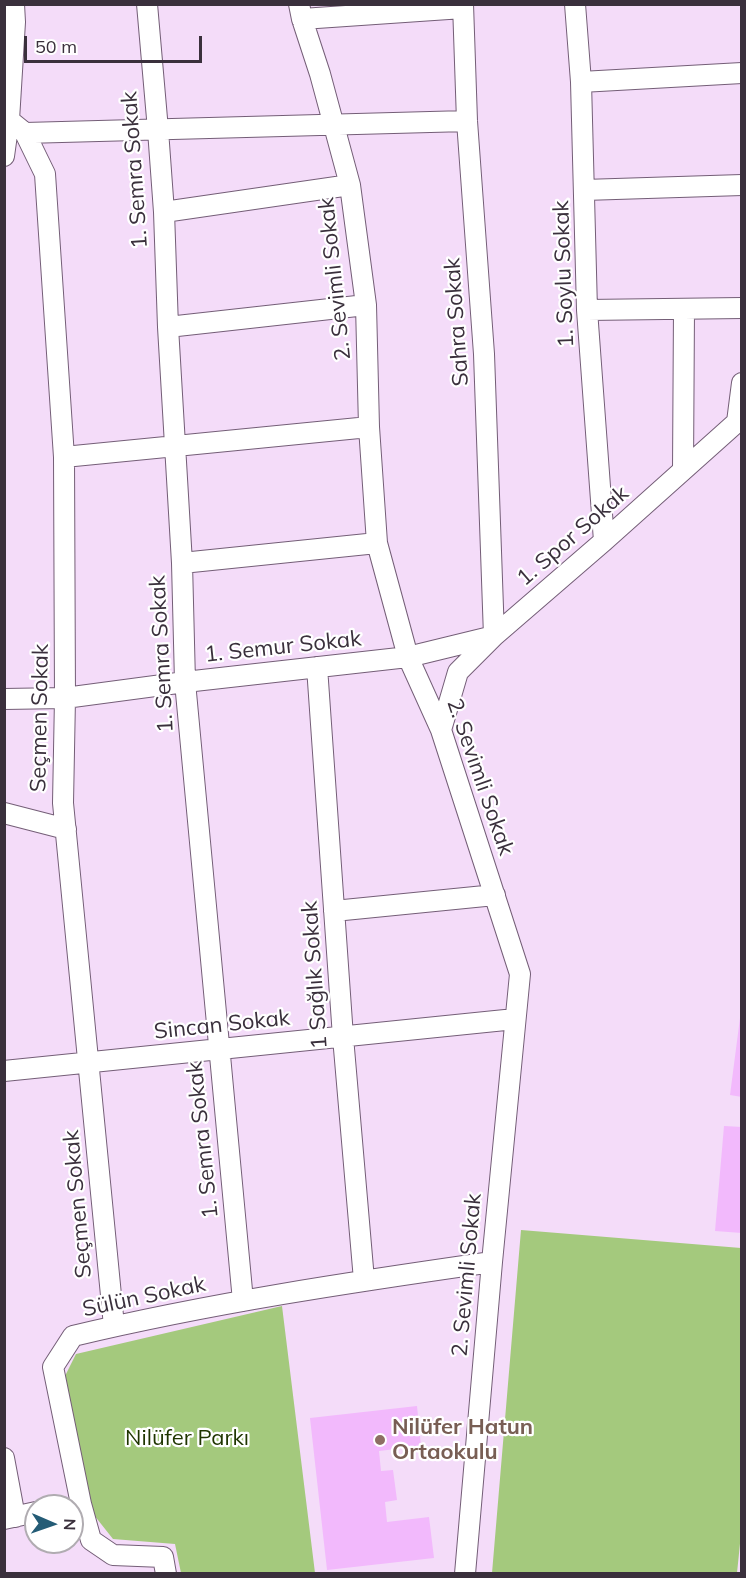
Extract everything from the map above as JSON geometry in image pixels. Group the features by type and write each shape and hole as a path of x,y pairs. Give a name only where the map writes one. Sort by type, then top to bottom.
{"street":[{"path":"4,156 15,22 14,4"},
{"name":"1. Semra Sokak","path":"147,4 164,212 168,327 182,563 185,682 243,1300"},
{"name":"1. Soylu Sokak","path":"575,4 581,82 587,310 604,541"},
{"path":"301,12 463,6"},
{"name":"Sahra Sokak","path":"463,6 467,121 484,354 495,636"},
{"name":"2. Sevimli Sokak","path":"301,12 350,185 366,305 369,427 377,543 408,657 441,730 520,974 465,1574"},
{"path":"581,82 741,73"},
{"name":"Seçmen Sokak","path":"6,117 25,133 45,174 64,457 63,803 114,1326"},
{"path":"25,133 467,121"},
{"path":"585,190 741,184"},
{"path":"164,212 350,185"},
{"path":"168,327 366,305"},
{"path":"587,310 741,308"},
{"path":"683,470 684,309"},
{"name":"1. Spor Sokak","path":"441,730 458,672 495,636 737,422 741,383"},
{"path":"64,457 369,427"},
{"path":"182,563 377,543"},
{"name":"1. Semur Sokak","path":"4,699 65,698 408,657 495,636"},
{"name":"1 Sağlık Sokak","path":"317,667 343,1037 364,1280"},
{"path":"4,813 66,829"},
{"path":"334,910 495,895"},
{"name":"Sincan Sokak","path":"4,1071 515,1019"},
{"name":"Sülün Sokak","path":"73,1494 53,1367 73,1336 243,1300 492,1262"},
{"path":"4,1458 10,1518"},
{"name":"Sülün Sokak","path":"84,1524 91,1539 113,1555 163,1557 166,1574"}],"green space":[{"path":"521,1230 741,1248 742,1524 737,1573 492,1573"},
{"name":"Nilüfer Parkı","path":"282,1306 315,1573 181,1573 175,1544 113,1539 90,1510 64,1378 76,1354"}],"building":[{"path":"740,1018 742,1018 742,1097 730,1095"},
{"path":"724,1126 742,1127 742,1233 715,1231"},
{"path":"417,1406 421,1446 379,1451 381,1471 393,1470 397,1500 385,1502 387,1522 429,1517 434,1558 327,1570 310,1418"}],"place":[{"name":"Nilüfer Hatun Ortaokulu","path":"380,1440"}]}
